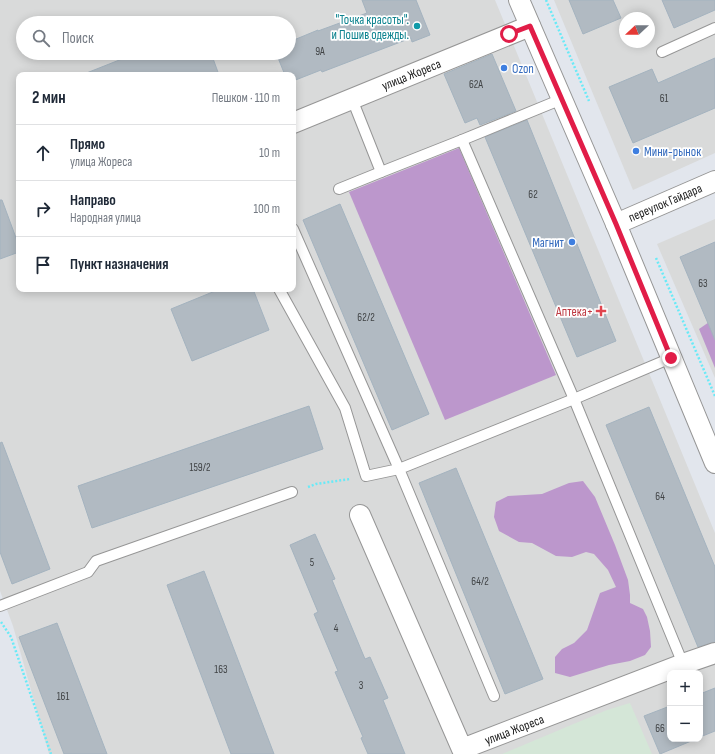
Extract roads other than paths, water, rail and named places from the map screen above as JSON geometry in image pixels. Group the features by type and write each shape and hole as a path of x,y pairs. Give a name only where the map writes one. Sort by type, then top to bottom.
{"street":[{"path":"519,0 616,224 715,463"},
{"name":"улица Жореса","path":"296,122 530,26"},
{"name":"переулок Гайдара","path":"616,224 715,181"},
{"name":"улица Жореса","path":"360,515 462,749 715,653"}],"lane":[{"path":"662,52 715,28"},
{"path":"352,99 381,172"},
{"path":"339,189 562,99"},
{"path":"462,140 574,399 683,664"},
{"path":"296,236 399,469 494,696"},
{"path":"281,292 345,408 366,476 399,469 574,399 671,358"},
{"path":"0,606 88,572 96,561 292,492"}],"place":[{"name":"\"Точка красоты\". и Пошив одежды.","path":"417,26"},
{"name":"Ozon","path":"504,68"},
{"name":"Мини-рынок","path":"636,151"},
{"name":"Магнит","path":"572,242"},
{"name":"Аптека+","path":"601,311"}]}
